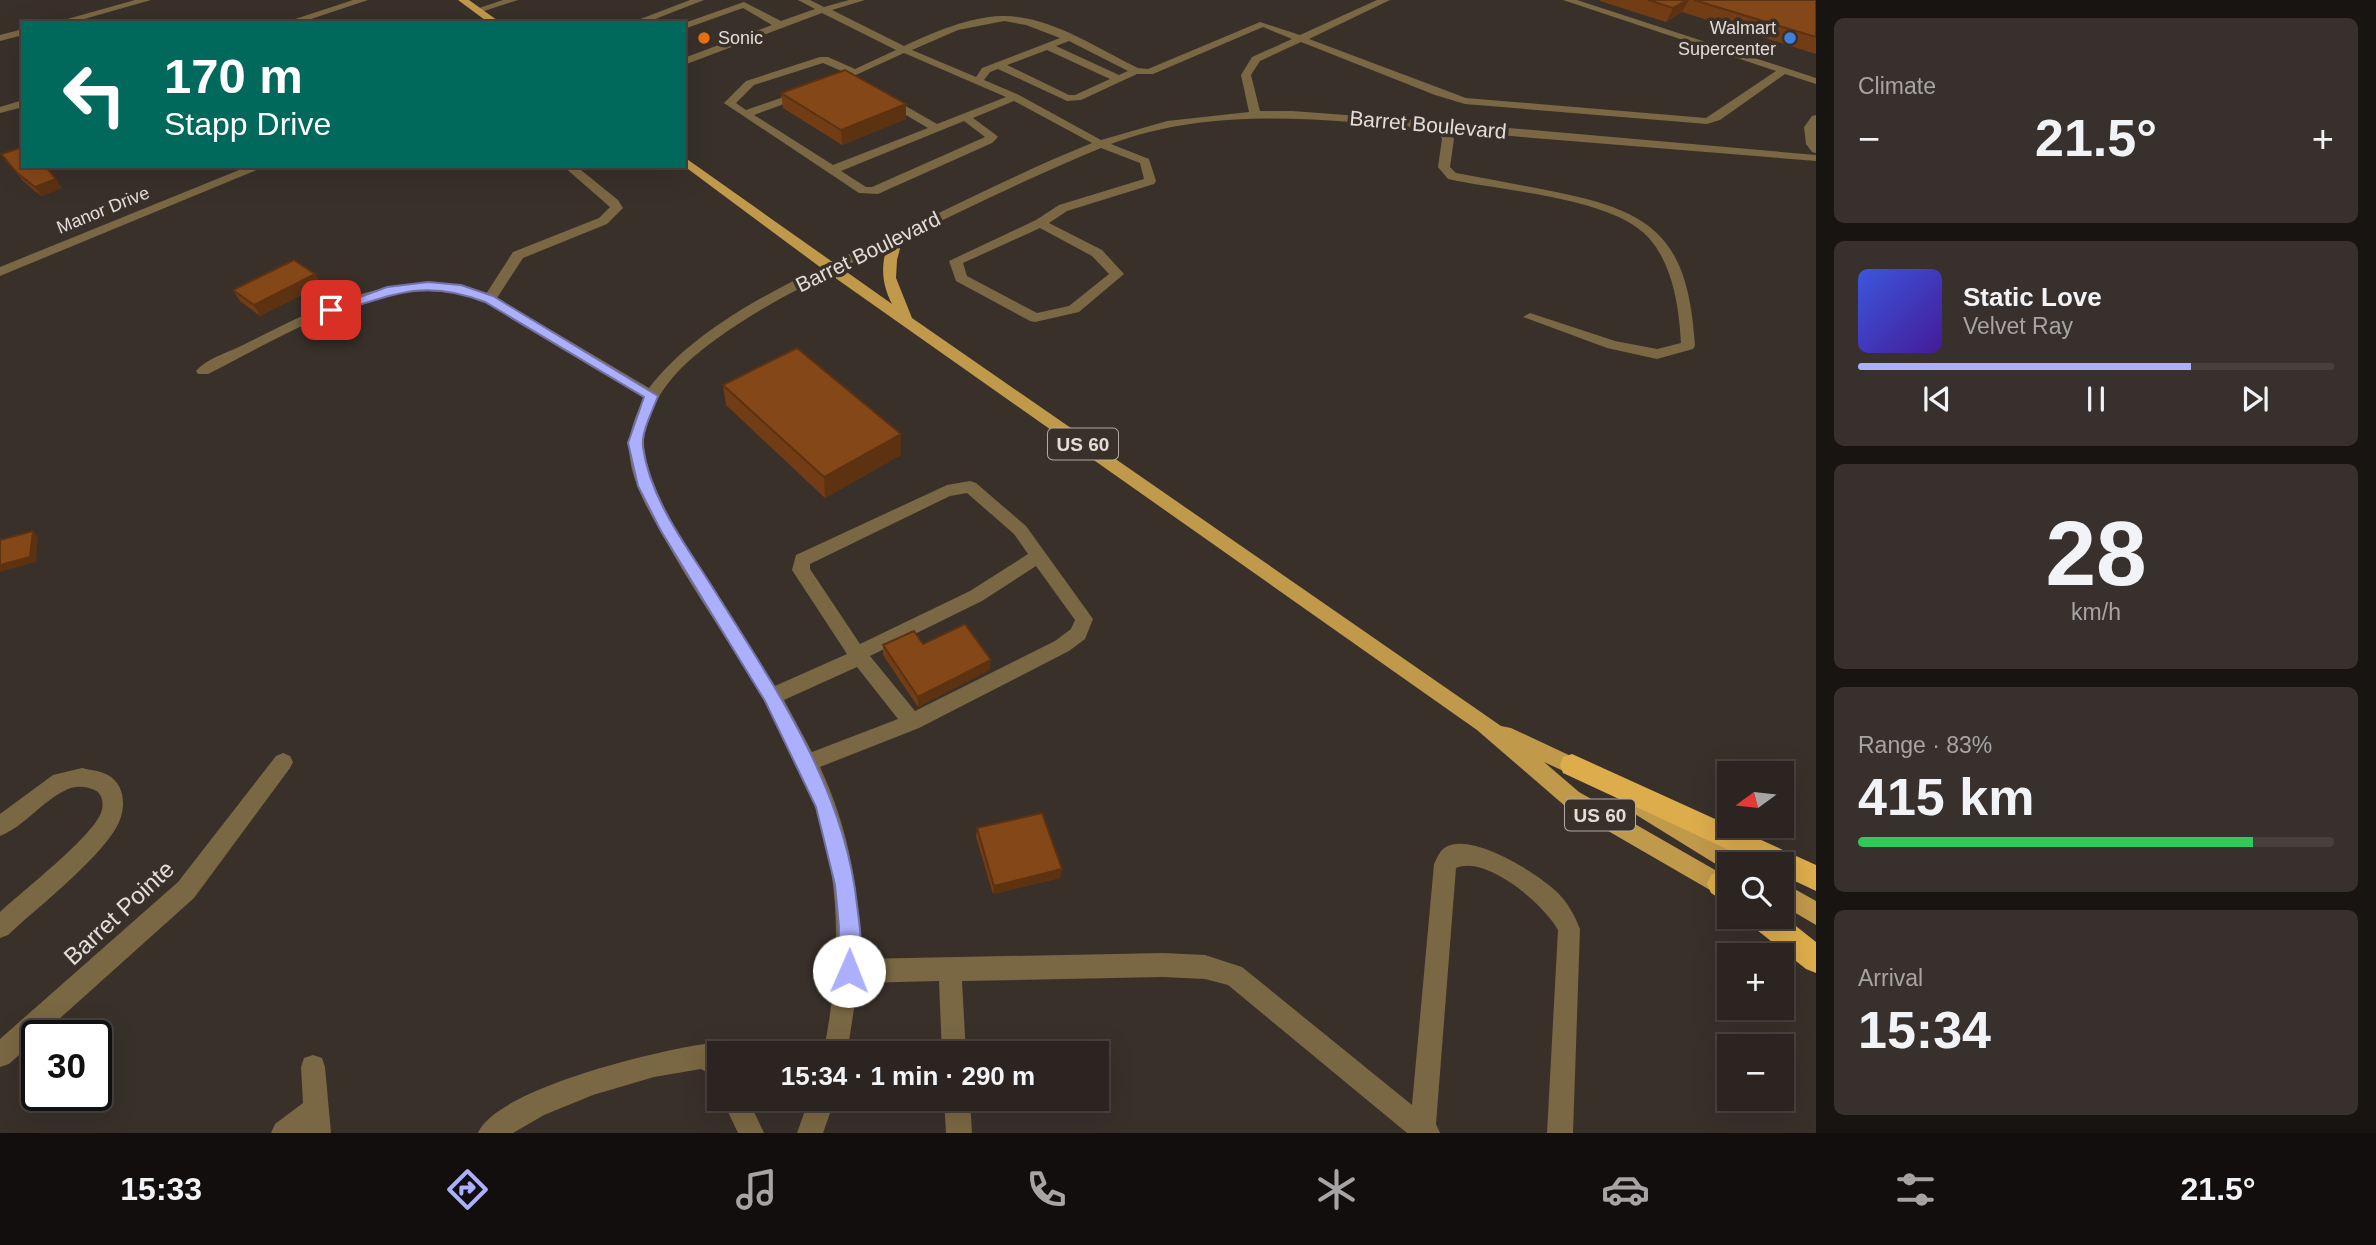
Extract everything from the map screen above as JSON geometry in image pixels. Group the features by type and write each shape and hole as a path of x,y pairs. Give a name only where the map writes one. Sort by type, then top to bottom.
{"highway":[{"path":"1572,765 1816,878"},
{"path":"1777,929 1816,959"}],"main road":[{"path":"463,0 493,21"},
{"name":"US 60","path":"686,161 829,267 1483,724 1572,799 1717,876"},
{"path":"897,237 887,262 887,276 895,299 909,323"},
{"name":"US 60","path":"1483,724 1572,765 1717,874"},
{"path":"1794,900 1816,914"},
{"path":"1793,929 1816,943"}],"street":[{"path":"66,21 146,0"},
{"path":"295,21 363,0"},
{"path":"478,10 513,0"},
{"path":"641,21 699,0"},
{"path":"803,0 906,51 1015,97 1099,144 1145,161 1150,181 1063,208 1040,223 956,261 961,278 1035,318 1074,309 1117,274 1097,253 1040,223"},
{"path":"686,60 822,10 860,0"},
{"path":"1255,114 1247,82 1249,67 1256,59 1385,0"},
{"path":"1568,0 1816,80"},
{"path":"686,25 744,5 780,25"},
{"path":"745,114 855,78 906,51 968,24 990,19 1026,21 1136,71 1149,72 1263,24 1465,101 1707,121 1784,70"},
{"path":"0,38 21,33"},
{"path":"978,80 986,70 1066,39"},
{"path":"1047,46 1119,79"},
{"path":"855,78 824,59 750,83 729,103 863,190 874,191 992,137 965,117"},
{"path":"998,65 1067,98 1077,98 1136,71"},
{"path":"870,90 938,129"},
{"path":"832,170 1015,97"},
{"path":"0,110 21,104"},
{"name":"Barret Boulevard","path":"838,1041 849,971 849,927 845,885 825,806 807,763 772,696 666,527 645,486 635,443 651,396 672,368 708,336 829,267 1099,144 1172,123 1255,114 1292,114 1816,158"},
{"path":"1816,118 1810,127 1812,144 1816,150"},
{"path":"1441,125 1448,139 1444,167 1452,176 1603,206 1639,222 1659,244 1678,278 1687,315 1688,346 1657,354 1612,345 1530,317"},
{"name":"Manor Drive","path":"0,272 255,168"},
{"path":"489,299 519,256 603,221 615,213 617,208 614,203 571,168"},
{"path":"203,371 331,310 371,295 410,287 445,286 461,288 489,299 651,396"},
{"path":"807,763 912,722 1062,646 1079,634 1084,619 1020,530 970,487 947,492 802,559 801,570 857,654 912,722"},
{"path":"772,696 852,661 857,654 976,596 1039,556"},
{"name":"Barret Pointe","path":"0,1055 186,890 283,762"},
{"path":"0,826 60,782 82,777 102,782 111,791 113,804 109,820 95,839 0,927"},
{"path":"1425,1131 1445,864 1452,855 1468,854 1521,877 1550,899 1565,918 1569,929 1560,1133"},
{"path":"849,971 1163,965 1205,967 1234,975 1425,1131"},
{"path":"950,969 953,1041"},
{"path":"491,1133 508,1119 572,1090 682,1058 707,1058"},
{"path":"284,1133 317,1121 313,1067"},
{"path":"741,1111 751,1133"},
{"path":"810,1133 818,1111"},
{"path":"958,1111 959,1133"}],"building":[{"path":"1648,0 1687,0 1673,8"},
{"path":"1694,0 1816,0 1816,37"},
{"path":"845,70 906,104 841,130 781,93"},
{"path":"21,148 21,168 47,168 56,179 35,187 16,172 1,154"},
{"path":"294,260 315,274 254,305 233,290"},
{"path":"797,348 901,434 824,477 723,385"},
{"path":"33,531 30,557 0,565 0,540"},
{"path":"965,624 991,660 918,697 883,645 914,631 923,644"},
{"path":"1042,813 1062,869 994,886 977,828"}],"place":[{"name":"Sonic","path":"704,38"},
{"name":"Walmart Supercenter","path":"1790,38"}],"route":[{"path":"331,310 391,289 428,285 461,288 489,299 651,396 635,443 645,486 666,527 772,696 807,763 837,844 849,927 849,971"}]}
